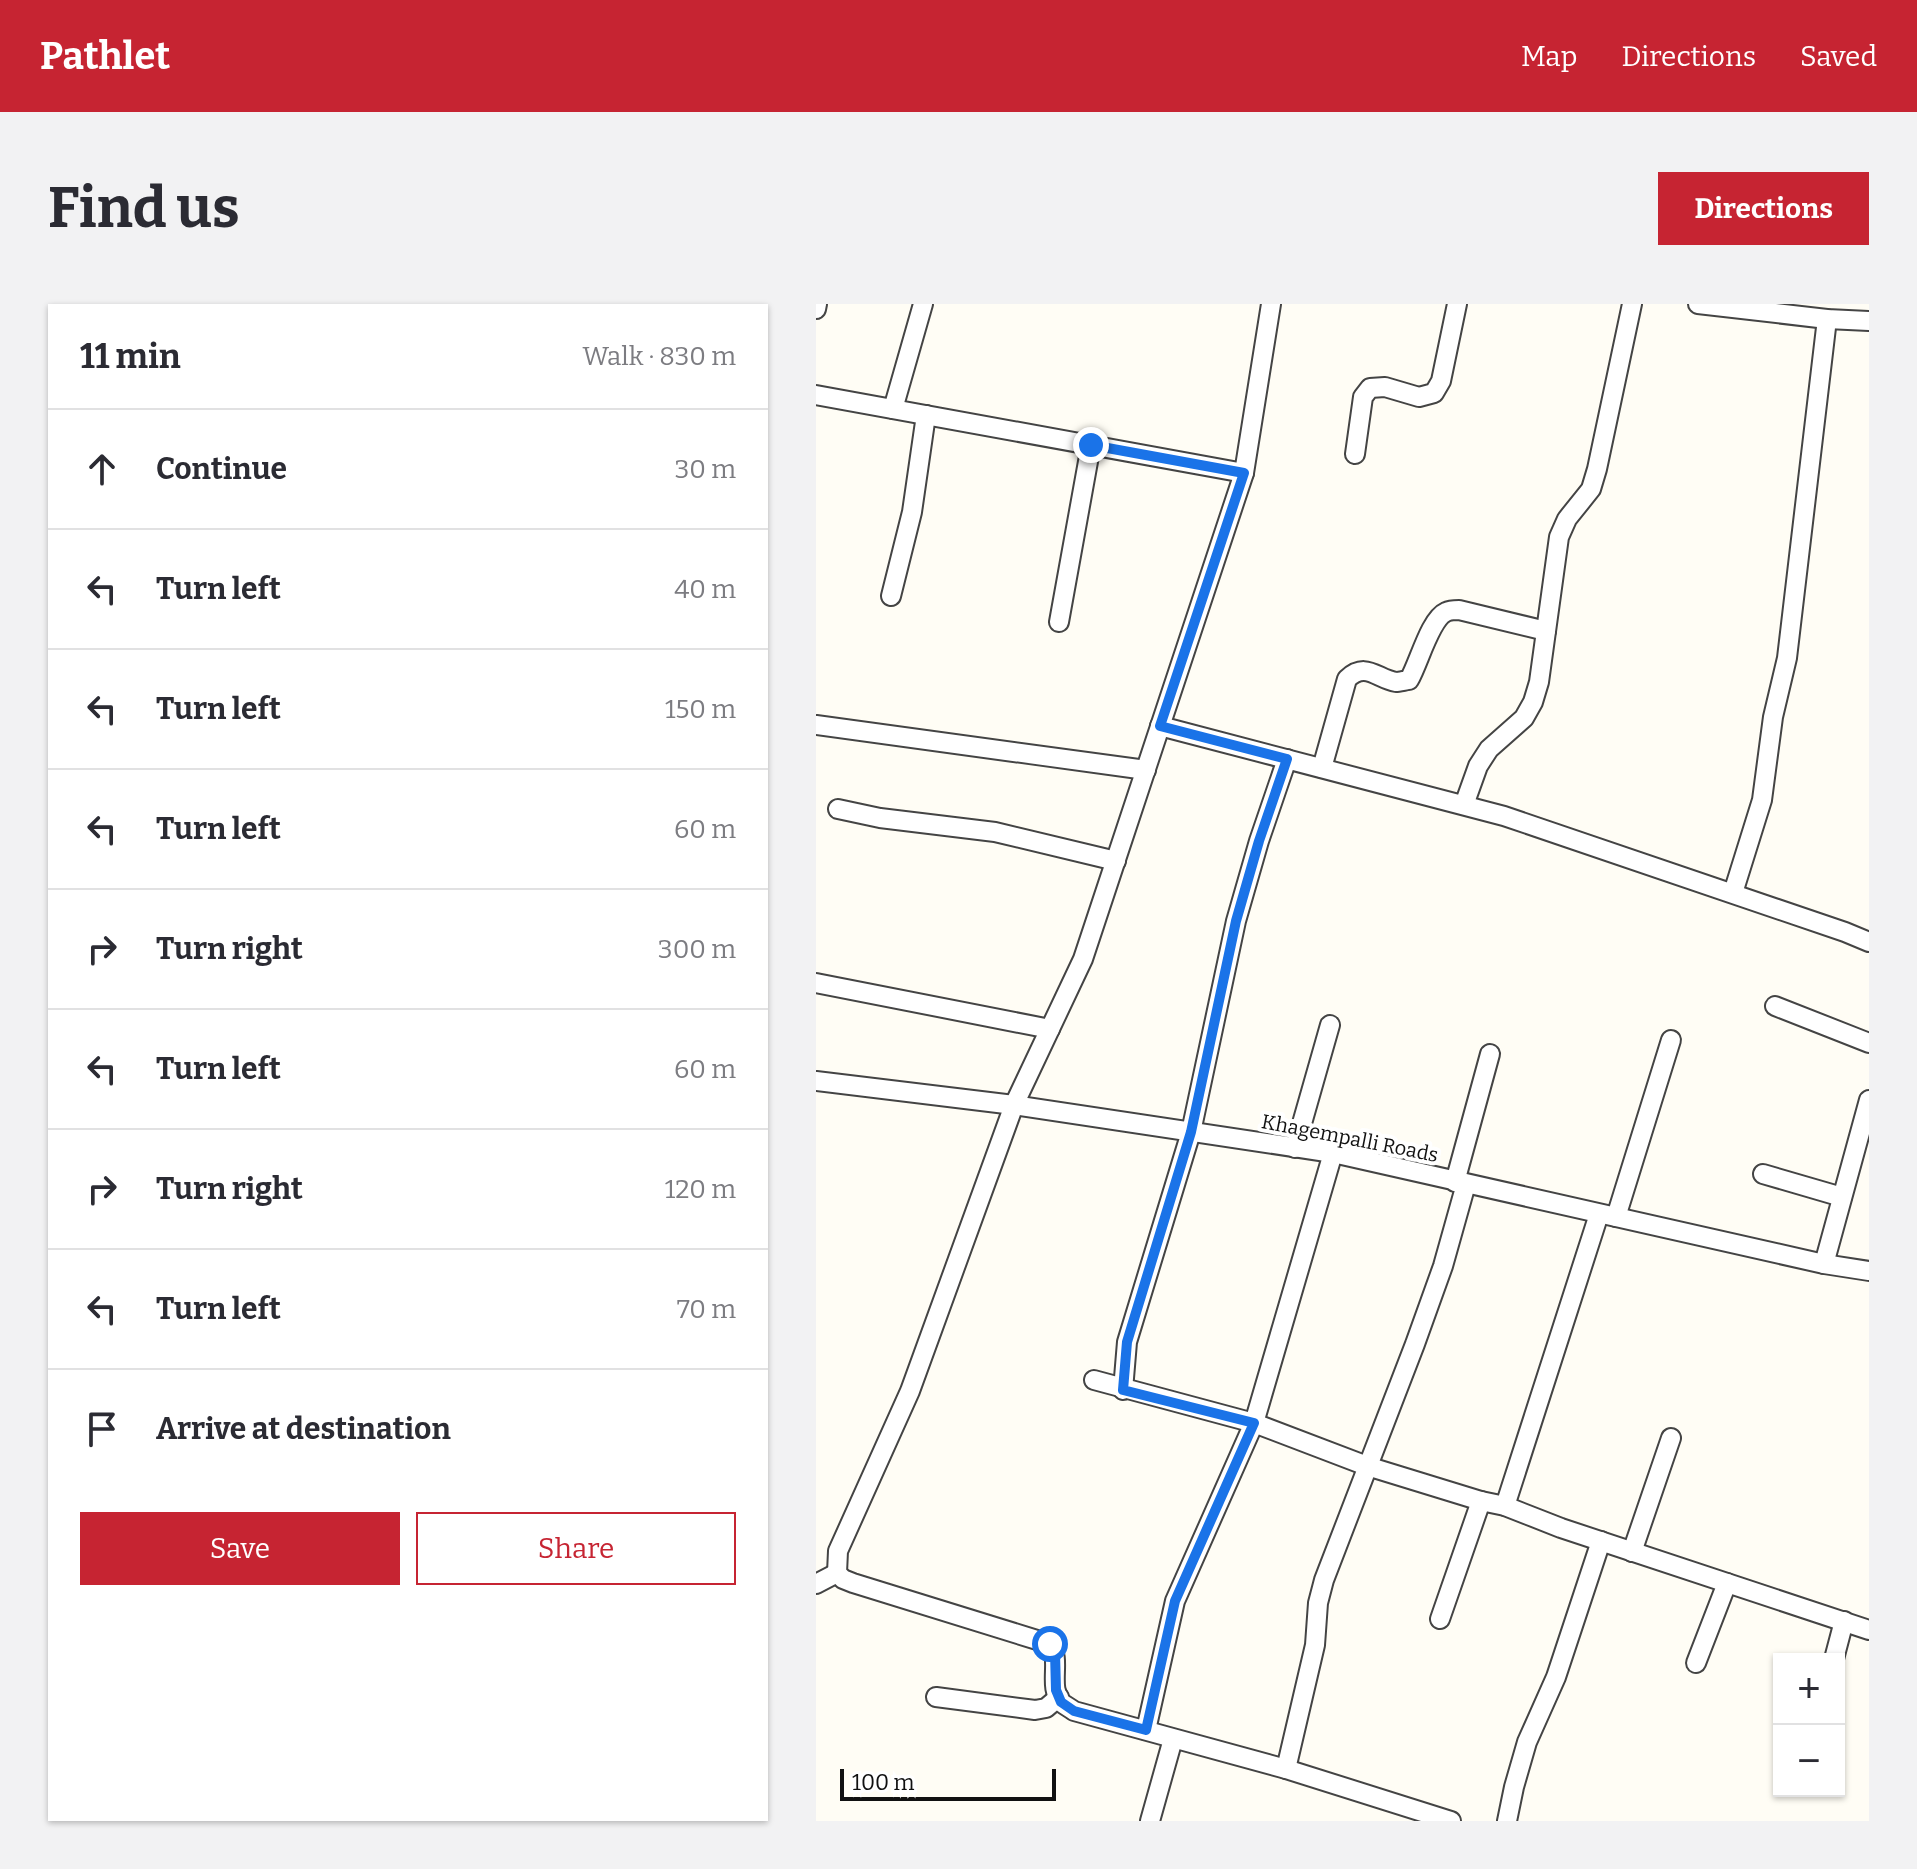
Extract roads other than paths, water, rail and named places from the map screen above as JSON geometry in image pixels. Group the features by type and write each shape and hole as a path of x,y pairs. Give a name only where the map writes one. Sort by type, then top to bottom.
{"street":[{"path":"893,409 923,304"},
{"path":"1271,304 1244,473 1083,959 1014,1105 910,1391 838,1551 837,1573 853,1583 1050,1644 1055,1652 1056,1690 1061,1702 1074,1711 1286,1769 1451,1821"},
{"path":"1355,454 1363,397 1370,388 1385,387 1419,397 1434,393 1441,381 1457,304"},
{"path":"1464,805 1478,766 1489,749 1524,718 1533,702 1539,682 1559,537 1567,519 1591,489 1632,304"},
{"path":"1698,304 1869,321"},
{"path":"1733,893 1762,800 1773,717 1787,658 1827,319"},
{"path":"816,395 1244,473"},
{"path":"891,596 912,512 926,415"},
{"path":"1059,622 1091,445"},
{"path":"1322,768 1347,679 1355,672 1366,671 1397,682 1409,680 1435,622 1445,612 1459,610 1546,631"},
{"path":"816,725 1146,770"},
{"path":"1160,726 1504,816 1869,942"},
{"path":"1123,1390 1127,1342 1190,1132 1236,921 1287,759"},
{"path":"838,809 880,818 995,832 1116,861"},
{"path":"816,983 1050,1029"},
{"path":"1775,1006 1869,1043"},
{"path":"1295,1148 1330,1025"},
{"path":"1505,1506 1671,1040"},
{"path":"1286,1769 1315,1645 1320,1591 1443,1266 1490,1054"},
{"name":"Khagempalli Roads","path":"816,1081 1014,1105 1333,1153 1824,1264 1869,1271"},
{"path":"1824,1264 1864,1133 1869,1100"},
{"path":"1146,1730 1175,1601 1254,1423 1333,1153"},
{"path":"1763,1174 1842,1197"},
{"path":"1094,1380 1254,1423 1367,1466 1505,1506 1561,1528 1869,1630"},
{"path":"1632,1552 1671,1438"},
{"path":"1440,1619 1481,1501"},
{"path":"1507,1821 1527,1742 1556,1677 1601,1541"},
{"path":"816,1584 837,1573"},
{"path":"1696,1663 1727,1583"},
{"path":"1836,1653 1844,1621"},
{"path":"936,1697 1035,1710 1046,1708 1059,1697"},
{"path":"1150,1821 1173,1739"}]}
